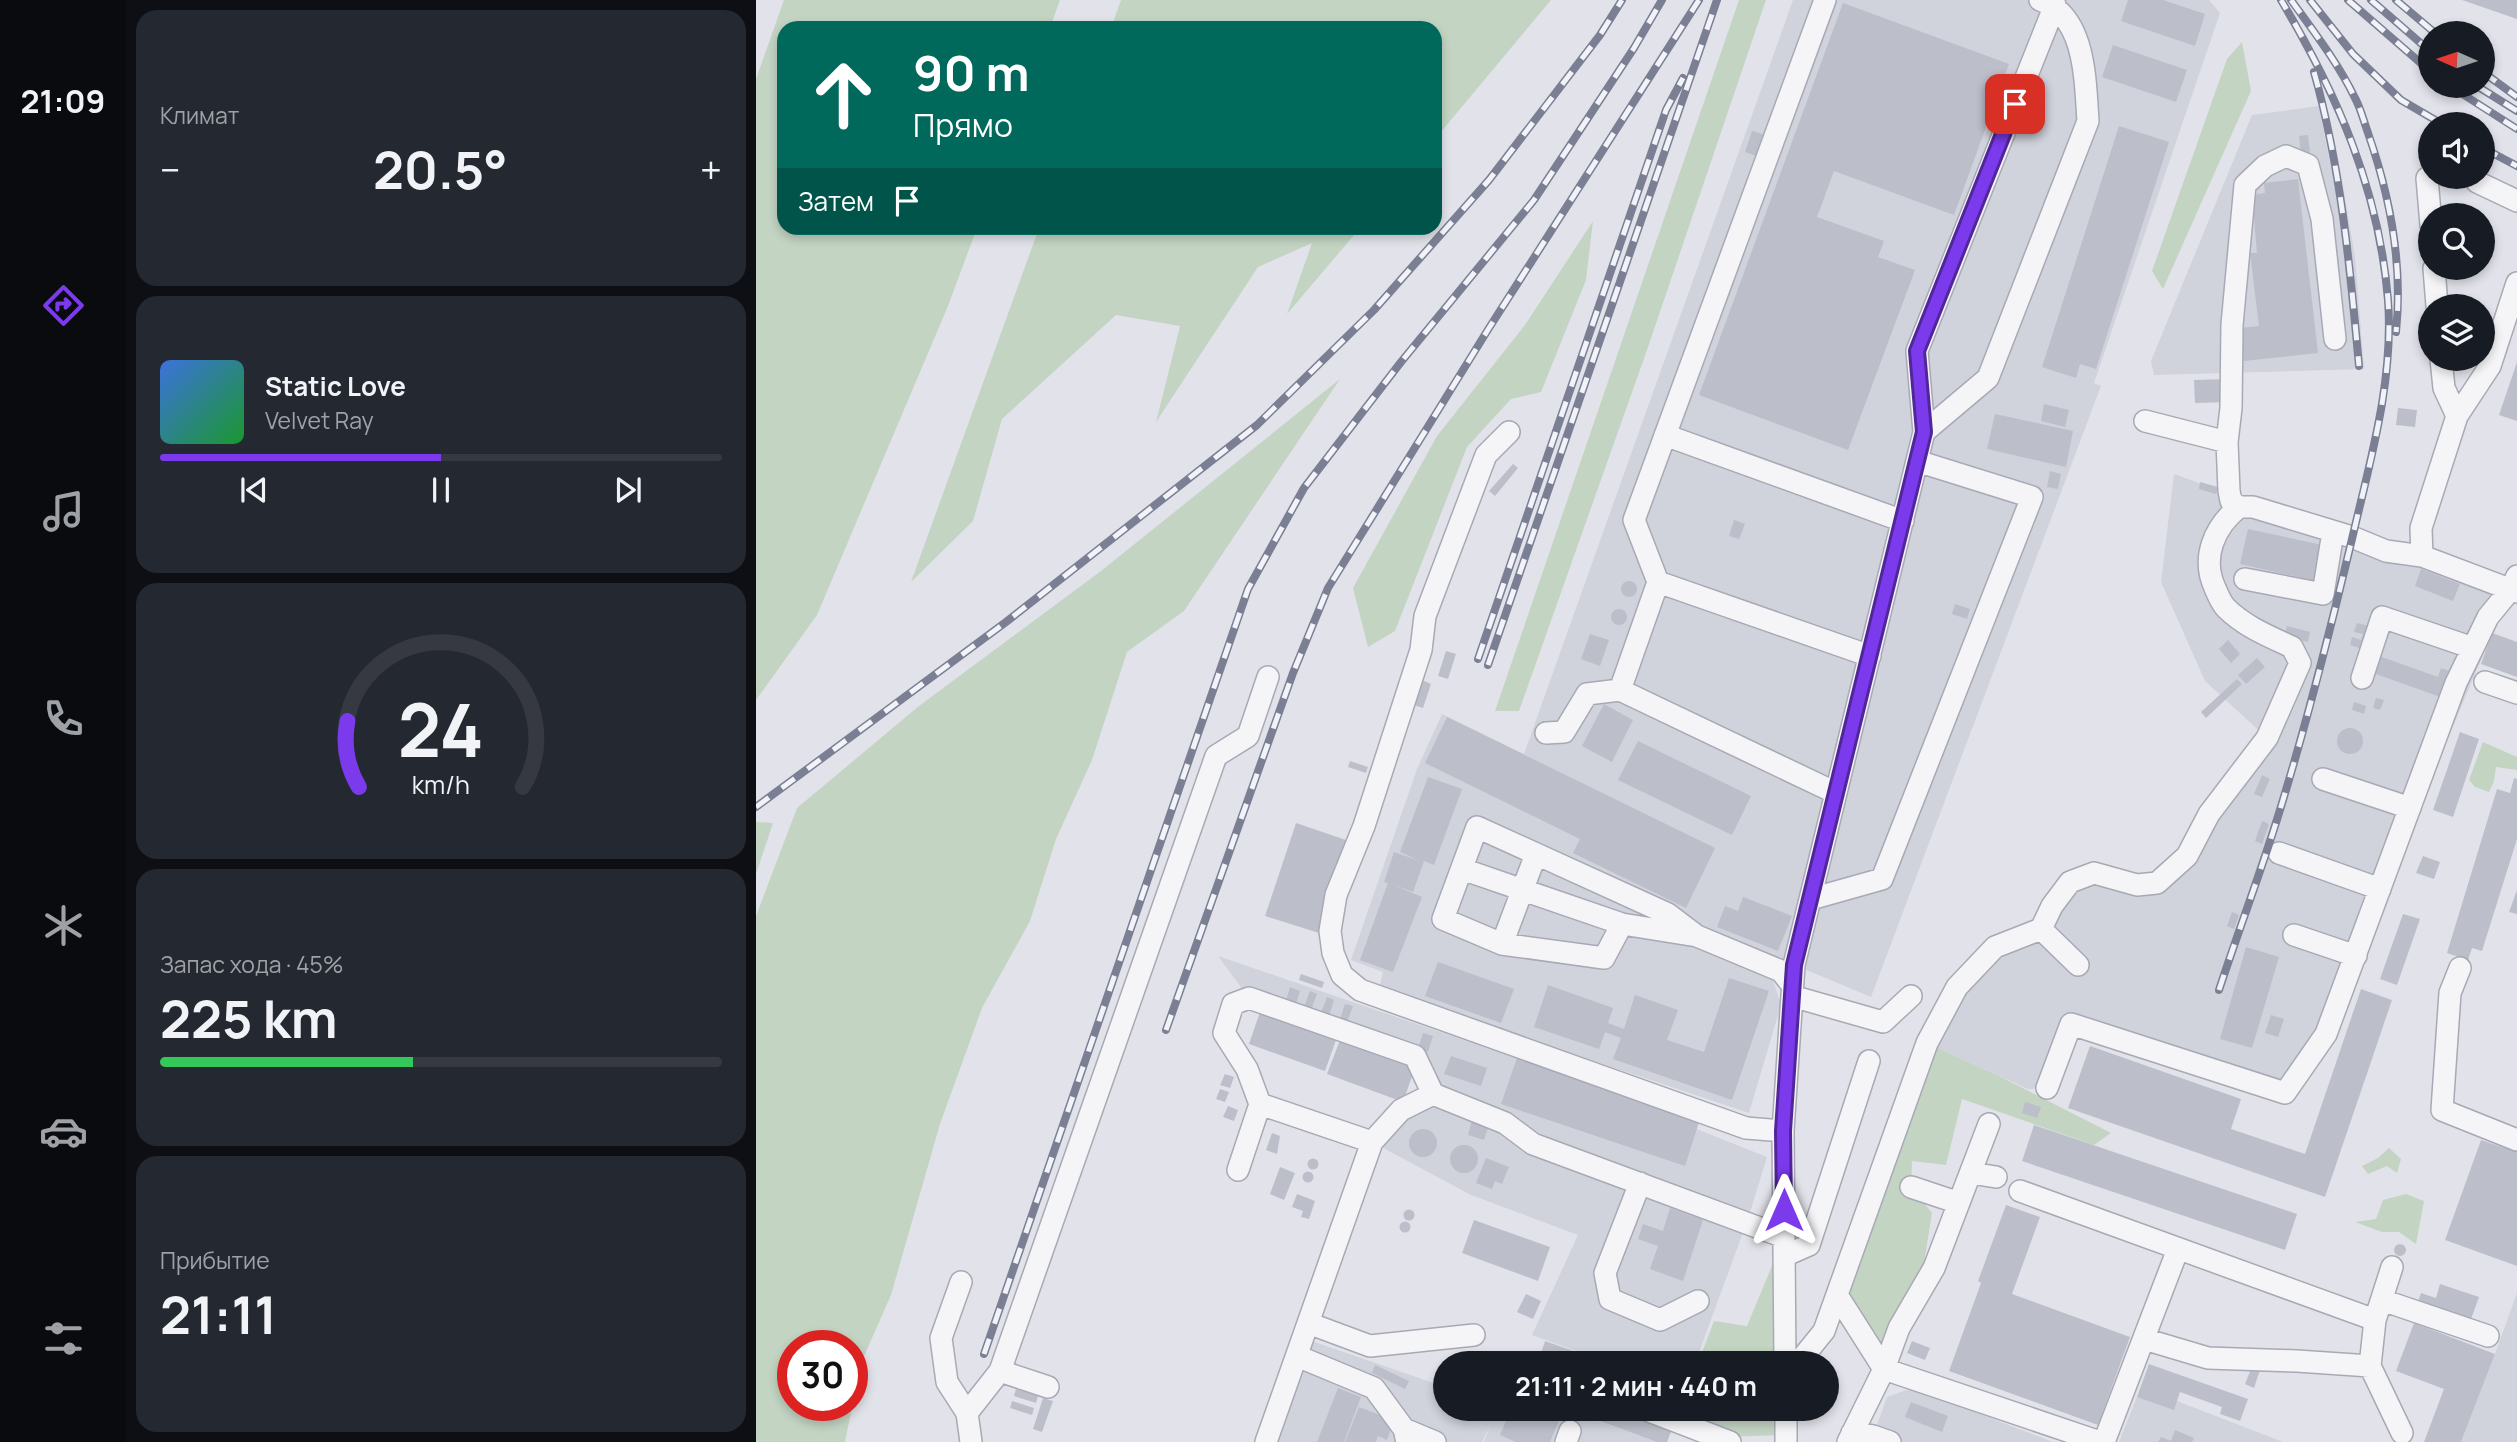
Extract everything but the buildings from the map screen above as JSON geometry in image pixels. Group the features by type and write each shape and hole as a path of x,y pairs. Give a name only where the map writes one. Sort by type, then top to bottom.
{"street":[{"path":"1620,690 1658,582 1634,520 1825,0"},
{"path":"1785,1351 1783,1131 1794,965 1924,432 1917,351 2047,3 2075,30 2085,79 2088,121 1988,378 1924,432"},
{"path":"2047,1088 2071,1024 2285,1093 2326,1034 2456,683 2488,617 2515,586 2423,556 2386,551 2333,531 2253,507 2239,507 2231,501 2227,442 2231,408 2232,325 2245,186 2265,166 2286,156 2308,164 2311,175 2322,219 2335,339"},
{"path":"2492,189 2517,201"},
{"path":"2423,556 2421,528 2457,416 2490,366 2517,283"},
{"path":"2442,371 2444,388 2457,416"},
{"path":"2145,421 2227,442"},
{"path":"1509,432 1486,455 1425,616 1421,650 1364,825 1336,895 1331,931 1332,953 1342,975 1360,990 1746,1128 1783,1131"},
{"path":"1665,435 1903,521"},
{"path":"1811,899 1882,879 2032,497 1917,461"},
{"path":"1808,1351 1825,1331 1927,1043 1957,987 1995,947 2042,929 2052,906 2070,882 2094,873 2137,885 2157,883 2187,856 2209,814 2267,738 2300,663 2292,647 2255,630 2224,606 2209,575 2210,545 2225,518 2239,507"},
{"path":"2245,579 2323,594 2333,531"},
{"path":"1658,582 1870,656"},
{"path":"2362,678 2382,617 2473,648"},
{"path":"967,1413 1000,1371 1216,756 1248,736 1268,677"},
{"path":"2485,682 2517,693"},
{"path":"1546,733 1564,732 1587,694 1620,690 1836,793"},
{"path":"2323,779 2410,808"},
{"path":"1622,924 1604,958 1502,944 1443,919 1477,827 1668,914 1697,936"},
{"path":"2279,853 2381,889"},
{"path":"1502,944 1536,854"},
{"path":"1462,869 1622,924 1697,936 1781,971 1792,990 1883,1022 1911,996"},
{"path":"2042,929 2078,965"},
{"path":"2294,935 2356,956"},
{"path":"2460,968 2450,993 2442,1110 2517,1140"},
{"path":"1238,1170 1260,1104 1247,1069 1224,1033 1233,1004 1249,998 1415,1056 1433,1094 1505,1123 1533,1144 1640,1183 1784,1246 1810,1245 1869,1061"},
{"path":"1266,1442 1372,1142 1401,1110 1433,1094"},
{"path":"1260,1104 1372,1142"},
{"path":"1850,1438 1884,1369 1899,1328 1934,1268 1989,1124"},
{"path":"1971,1173 1996,1177"},
{"path":"1640,1183 1605,1273 1609,1299 1660,1320 1698,1301"},
{"path":"1911,1187 1959,1203"},
{"path":"2020,1191 2375,1320"},
{"path":"1838,1295 1884,1369 2102,1442 2178,1249"},
{"path":"2392,1267 2375,1320 2370,1366 2402,1433"},
{"path":"961,1282 941,1338 947,1382 967,1413 971,1442"},
{"path":"2382,1300 2488,1336"},
{"path":"1308,1323 1370,1346 1474,1335"},
{"path":"2144,1339 2208,1358 2370,1366"},
{"path":"1297,1356 1374,1388 1406,1436 1435,1442"},
{"path":"1000,1371 1048,1387"},
{"path":"1675,1421 1730,1442"},
{"path":"1786,1421 1786,1442"},
{"path":"1850,1438 1873,1436 1889,1442"}],"shaded area":[{"path":"1793,0 2209,0 2220,13 2094,383 2101,386 1871,997 1735,940 1727,959 1772,977 1781,1005 1749,1113 1379,989 1383,972 1351,960 1417,769 1442,714 1524,754"},
{"path":"2319,106 2331,168 2340,168 2355,257 2364,369 2154,375 2151,361 2252,115"},
{"path":"2174,474 2352,537 2511,589 2356,956 2285,1093 2071,1024 2047,1088 2028,1089 1927,1043 1995,947 2041,929 2070,882 2137,885 2166,874 2267,738 2205,681 2161,582"},
{"path":"1218,956 1528,1062 1767,1157 1747,1222 1699,1351 1577,1351 1532,1335 1578,1235 1471,1195 1372,1142 1433,1094 1418,1049 1249,998"},
{"path":"2517,1293 2517,1442 2461,1442 2495,1354"},
{"path":"1303,1338 1433,1383 1433,1421 1598,1421 1657,1442 1484,1442 1490,1426 1482,1442 1266,1442"},
{"path":"1912,1388 2053,1442 1871,1442 1887,1397"},
{"path":"2137,1397 2177,1401 2283,1442 2119,1442"}],"green space":[{"path":"784,0 1060,0 1052,21 777,21 777,235 974,235 948,306 817,615 756,700 756,79"},
{"path":"1121,0 1551,0 1442,131 1442,21 1114,21"},
{"path":"1739,0 1766,0 1647,350 1519,711 1495,711"},
{"path":"2242,42 2251,91 2163,289 2152,271 2227,59"},
{"path":"1593,221 1586,280 1541,392 1511,399 1467,447 1395,631 1368,647 1353,588 1437,436 1525,325"},
{"path":"1036,235 1354,235 1287,314 1312,243 1258,267 1156,422 1180,326 1116,315 1002,419 973,521 911,582"},
{"path":"1340,379 1184,611 1127,652 1092,760 1056,839 1030,921 982,1008 940,1124 891,1295 868,1347 868,1330 777,1330 777,1421 849,1421 845,1442 756,1442 756,916 797,808 919,706 1101,571"},
{"path":"2483,742 2517,757 2517,770 2496,767 2489,792 2475,787 2469,780"},
{"path":"756,822 773,823 756,874"},
{"path":"1927,1043 2111,1133 2094,1145 1962,1099 1946,1165 1912,1161 1911,1187 1932,1213 1919,1294 1884,1369 1837,1295"},
{"path":"2389,1148 2401,1159 2397,1173 2387,1166 2368,1174 2362,1166 2378,1158"},
{"path":"2406,1194 2424,1201 2416,1244 2399,1232 2382,1232 2355,1222 2376,1219 2383,1200"},
{"path":"1784,1237 1785,1351 1703,1351 1714,1321 1747,1326"},
{"path":"1675,1421 1786,1421 1786,1435 1719,1437"}],"railway":[{"path":"1442,233 1489,180 1600,35 1622,0"},
{"path":"984,1354 1248,589 1304,488 1401,362 1534,200 1634,48 1662,0"},
{"path":"1166,1030 1293,673 1328,588 1489,328 1699,0"},
{"path":"1488,665 1717,0"},
{"path":"2219,990 2276,824 2311,703 2373,450 2384,391 2389,330 2383,259 2365,181 2337,107 2281,0"},
{"path":"2291,0 2348,85 2359,107 2376,157 2383,181 2396,256 2396,332"},
{"path":"2310,0 2353,54 2401,100 2422,112"},
{"path":"2348,0 2418,61"},
{"path":"2371,0 2418,41"},
{"path":"2396,0 2421,21"},
{"path":"2314,72 2338,181 2359,366"},
{"path":"1478,659 1666,110 1683,78"},
{"path":"2496,82 2517,97"},
{"path":"2469,98 2517,129"},
{"path":"2496,98 2517,111"},
{"path":"2495,154 2517,166"},
{"path":"756,807 1006,622 1257,425 1374,310 1440,235"}],"route":[{"path":"1784,1210 1783,1131 1794,965 1924,432 1917,351 2015,104"}]}
